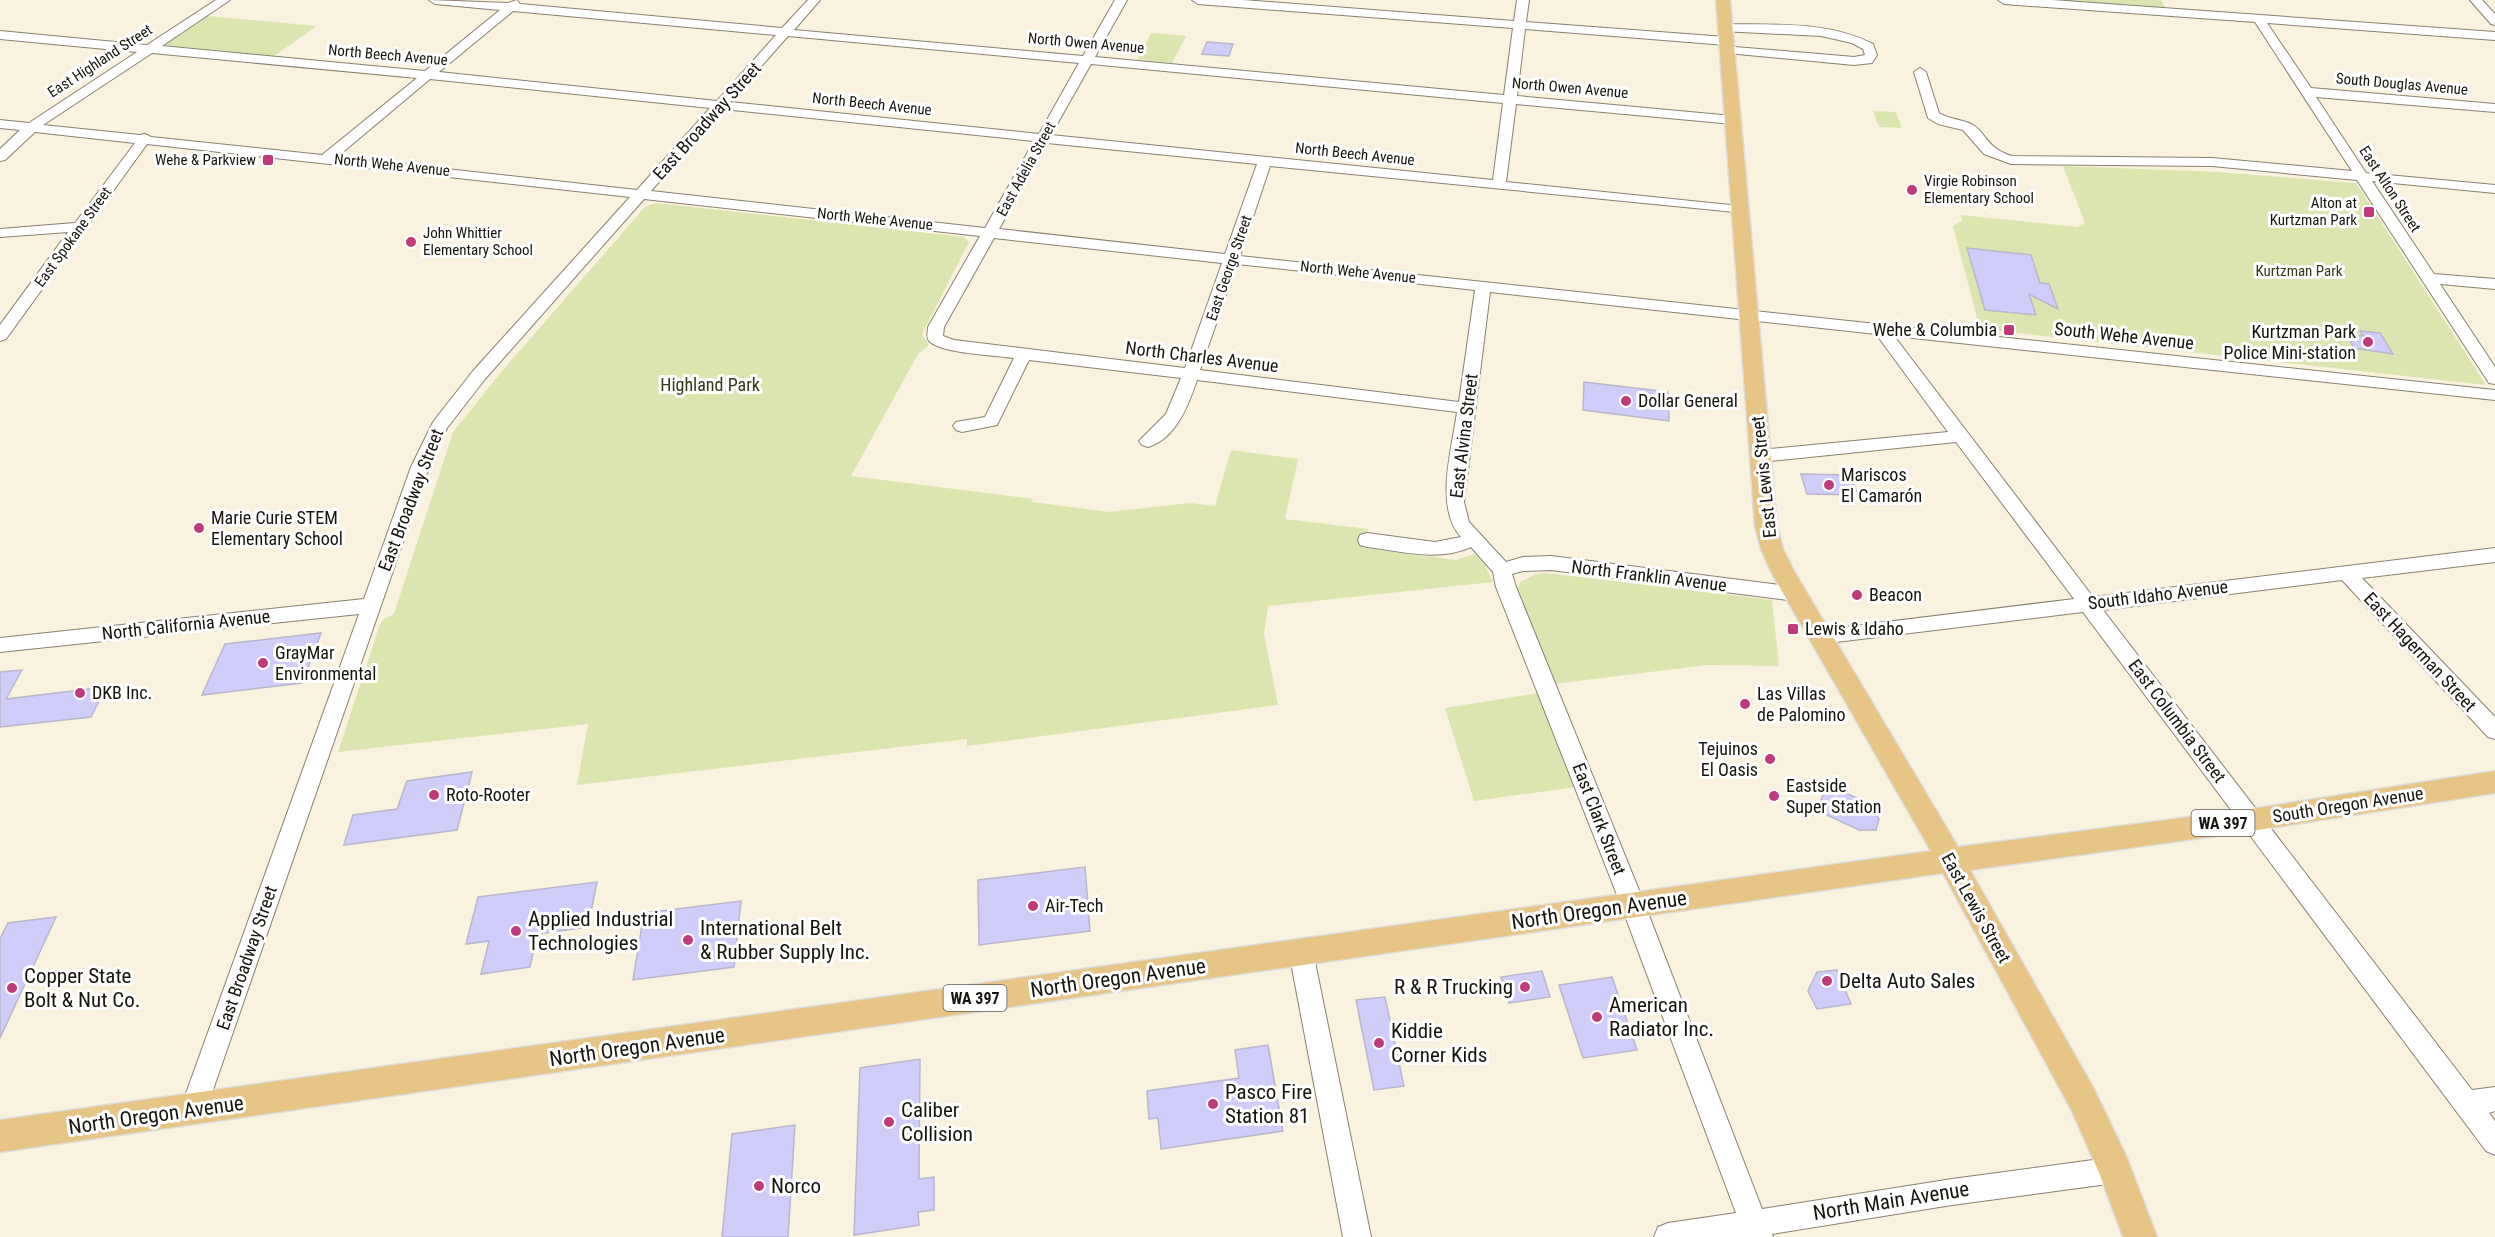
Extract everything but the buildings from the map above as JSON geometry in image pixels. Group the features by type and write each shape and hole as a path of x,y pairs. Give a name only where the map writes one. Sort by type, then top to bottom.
{"main road":[{"name":"East Lewis Street","path":"1723,0 1760,456 1769,538 1776,558 1820,637 1951,861 2083,1100 2115,1170 2140,1237"},
{"name":"South Oregon Avenue","path":"1951,861 2495,782"},
{"name":"North Oregon Avenue","path":"0,1137 1951,861"}],"street":[{"name":"East Highland Street","path":"0,157 33,127 224,0"},
{"name":"North Owen Avenue","path":"435,0 515,3 786,32 1733,120"},
{"name":"East Broadway Street","path":"193,1110 426,452 439,426 479,375 814,0"},
{"name":"East Adelia Street","path":"935,338 936,327 1121,0"},
{"path":"1198,0 1726,39 1854,61 1868,60 1871,56 1869,47 1853,39 1786,30 1726,39"},
{"path":"1499,185 1523,0"},
{"path":"2004,0 2495,36"},
{"path":"2476,0 2495,21"},
{"path":"327,158 515,3"},
{"name":"East Alton Street","path":"2258,18 2495,379"},
{"name":"North Beech Avenue","path":"0,35 428,75 1740,210"},
{"path":"1920,72 1933,115 1968,127 1981,146 1998,157 2020,161 2212,162 2495,189"},
{"name":"South Douglas Avenue","path":"2307,92 2495,108"},
{"name":"North Wehe Avenue","path":"0,124 145,138 1749,316"},
{"name":"East Spokane Street","path":"0,336 145,138"},
{"name":"East George Street","path":"1148,441 1162,432 1173,417 1192,376 1265,161"},
{"path":"0,233 81,227"},
{"path":"2428,278 2495,285"},
{"name":"East Alvina Street","path":"1483,286 1455,502 1460,524 1502,570"},
{"name":"South Wehe Avenue","path":"1749,316 2495,395"},
{"name":"East Columbia Street","path":"1880,329 2495,1142"},
{"name":"North Charles Avenue","path":"935,338 951,345 1466,408"},
{"path":"962,426 991,421 1024,354"},
{"path":"1760,456 1961,436"},
{"path":"1368,540 1441,548 1463,545 1472,539"},
{"name":"South Idaho Avenue","path":"1820,637 2495,555"},
{"name":"North Franklin Avenue","path":"1502,570 1523,564 1551,563 1796,594"},
{"name":"East Clark Street","path":"1502,570 1506,587 1633,905 1756,1230"},
{"name":"East Hagerman Street","path":"2346,573 2495,731"},
{"name":"North California Avenue","path":"0,645 372,605"},
{"path":"1301,952 1357,1237"},
{"path":"2466,1104 2495,1099"},
{"name":"North Main Avenue","path":"1668,1237 1756,1230 2115,1170"}],"green space":[{"path":"2050,0 2161,0 2166,9"},
{"path":"208,16 317,26 274,56 163,45"},
{"path":"1151,33 1186,36 1172,63 1138,60"},
{"path":"1873,111 1896,112 1902,128 1879,127"},
{"name":"Kurtzman Park","path":"2063,166 2218,172 2356,183 2486,385 1980,329 1953,226 1962,221 1961,215 2077,227 2085,223"},
{"name":"Highland Park","path":"655,203 964,237 969,242 922,334 929,345 918,354 851,476 1033,499 1032,502 1109,512 1190,503 1215,506 1231,450 1298,459 1285,519 1368,529 1363,548 1456,560 1475,554 1484,564 1493,582 1268,606 1264,634 1278,705 967,746 967,739 577,785 588,724 338,752 380,624 394,614 453,432 503,370 645,207"},
{"path":"1546,573 1772,600 1779,666 1707,665 1553,684 1517,593 1520,582 1536,574"},
{"path":"1539,693 1576,787 1474,801 1445,708"}],"place":[{"name":"Wehe & Parkview","path":"268,160"},
{"name":"Virgie Robinson Elementary School","path":"1912,190"},
{"name":"Alton at Kurtzman Park","path":"2369,212"},
{"name":"John Whittier Elementary School","path":"411,242"},
{"name":"Wehe & Columbia","path":"2009,330"},
{"name":"Kurtzman Park Police Mini-station","path":"2368,342"},
{"name":"Dollar General","path":"1626,401"},
{"name":"Mariscos El Camarón","path":"1829,485"},
{"name":"Marie Curie STEM Elementary School","path":"199,528"},
{"name":"Beacon","path":"1857,595"},
{"name":"Lewis & Idaho","path":"1793,629"},
{"name":"GrayMar Environmental","path":"263,663"},
{"name":"DKB Inc.","path":"80,693"},
{"name":"Las Villas de Palomino","path":"1745,704"},
{"name":"Tejuinos El Oasis","path":"1770,759"},
{"name":"Roto-Rooter","path":"434,795"},
{"name":"Eastside Super Station","path":"1774,796"},
{"name":"Air-Tech","path":"1033,906"},
{"name":"Applied Industrial Technologies","path":"516,931"},
{"name":"International Belt & Rubber Supply Inc.","path":"688,940"},
{"name":"Delta Auto Sales","path":"1827,981"},
{"name":"R & R Trucking","path":"1525,987"},
{"name":"Copper State Bolt & Nut Co.","path":"12,988"},
{"name":"American Radiator Inc.","path":"1597,1017"},
{"name":"Kiddie Corner Kids","path":"1379,1043"},
{"name":"Pasco Fire Station 81","path":"1213,1104"},
{"name":"Caliber Collision","path":"889,1122"},
{"name":"Norco","path":"759,1186"}]}
